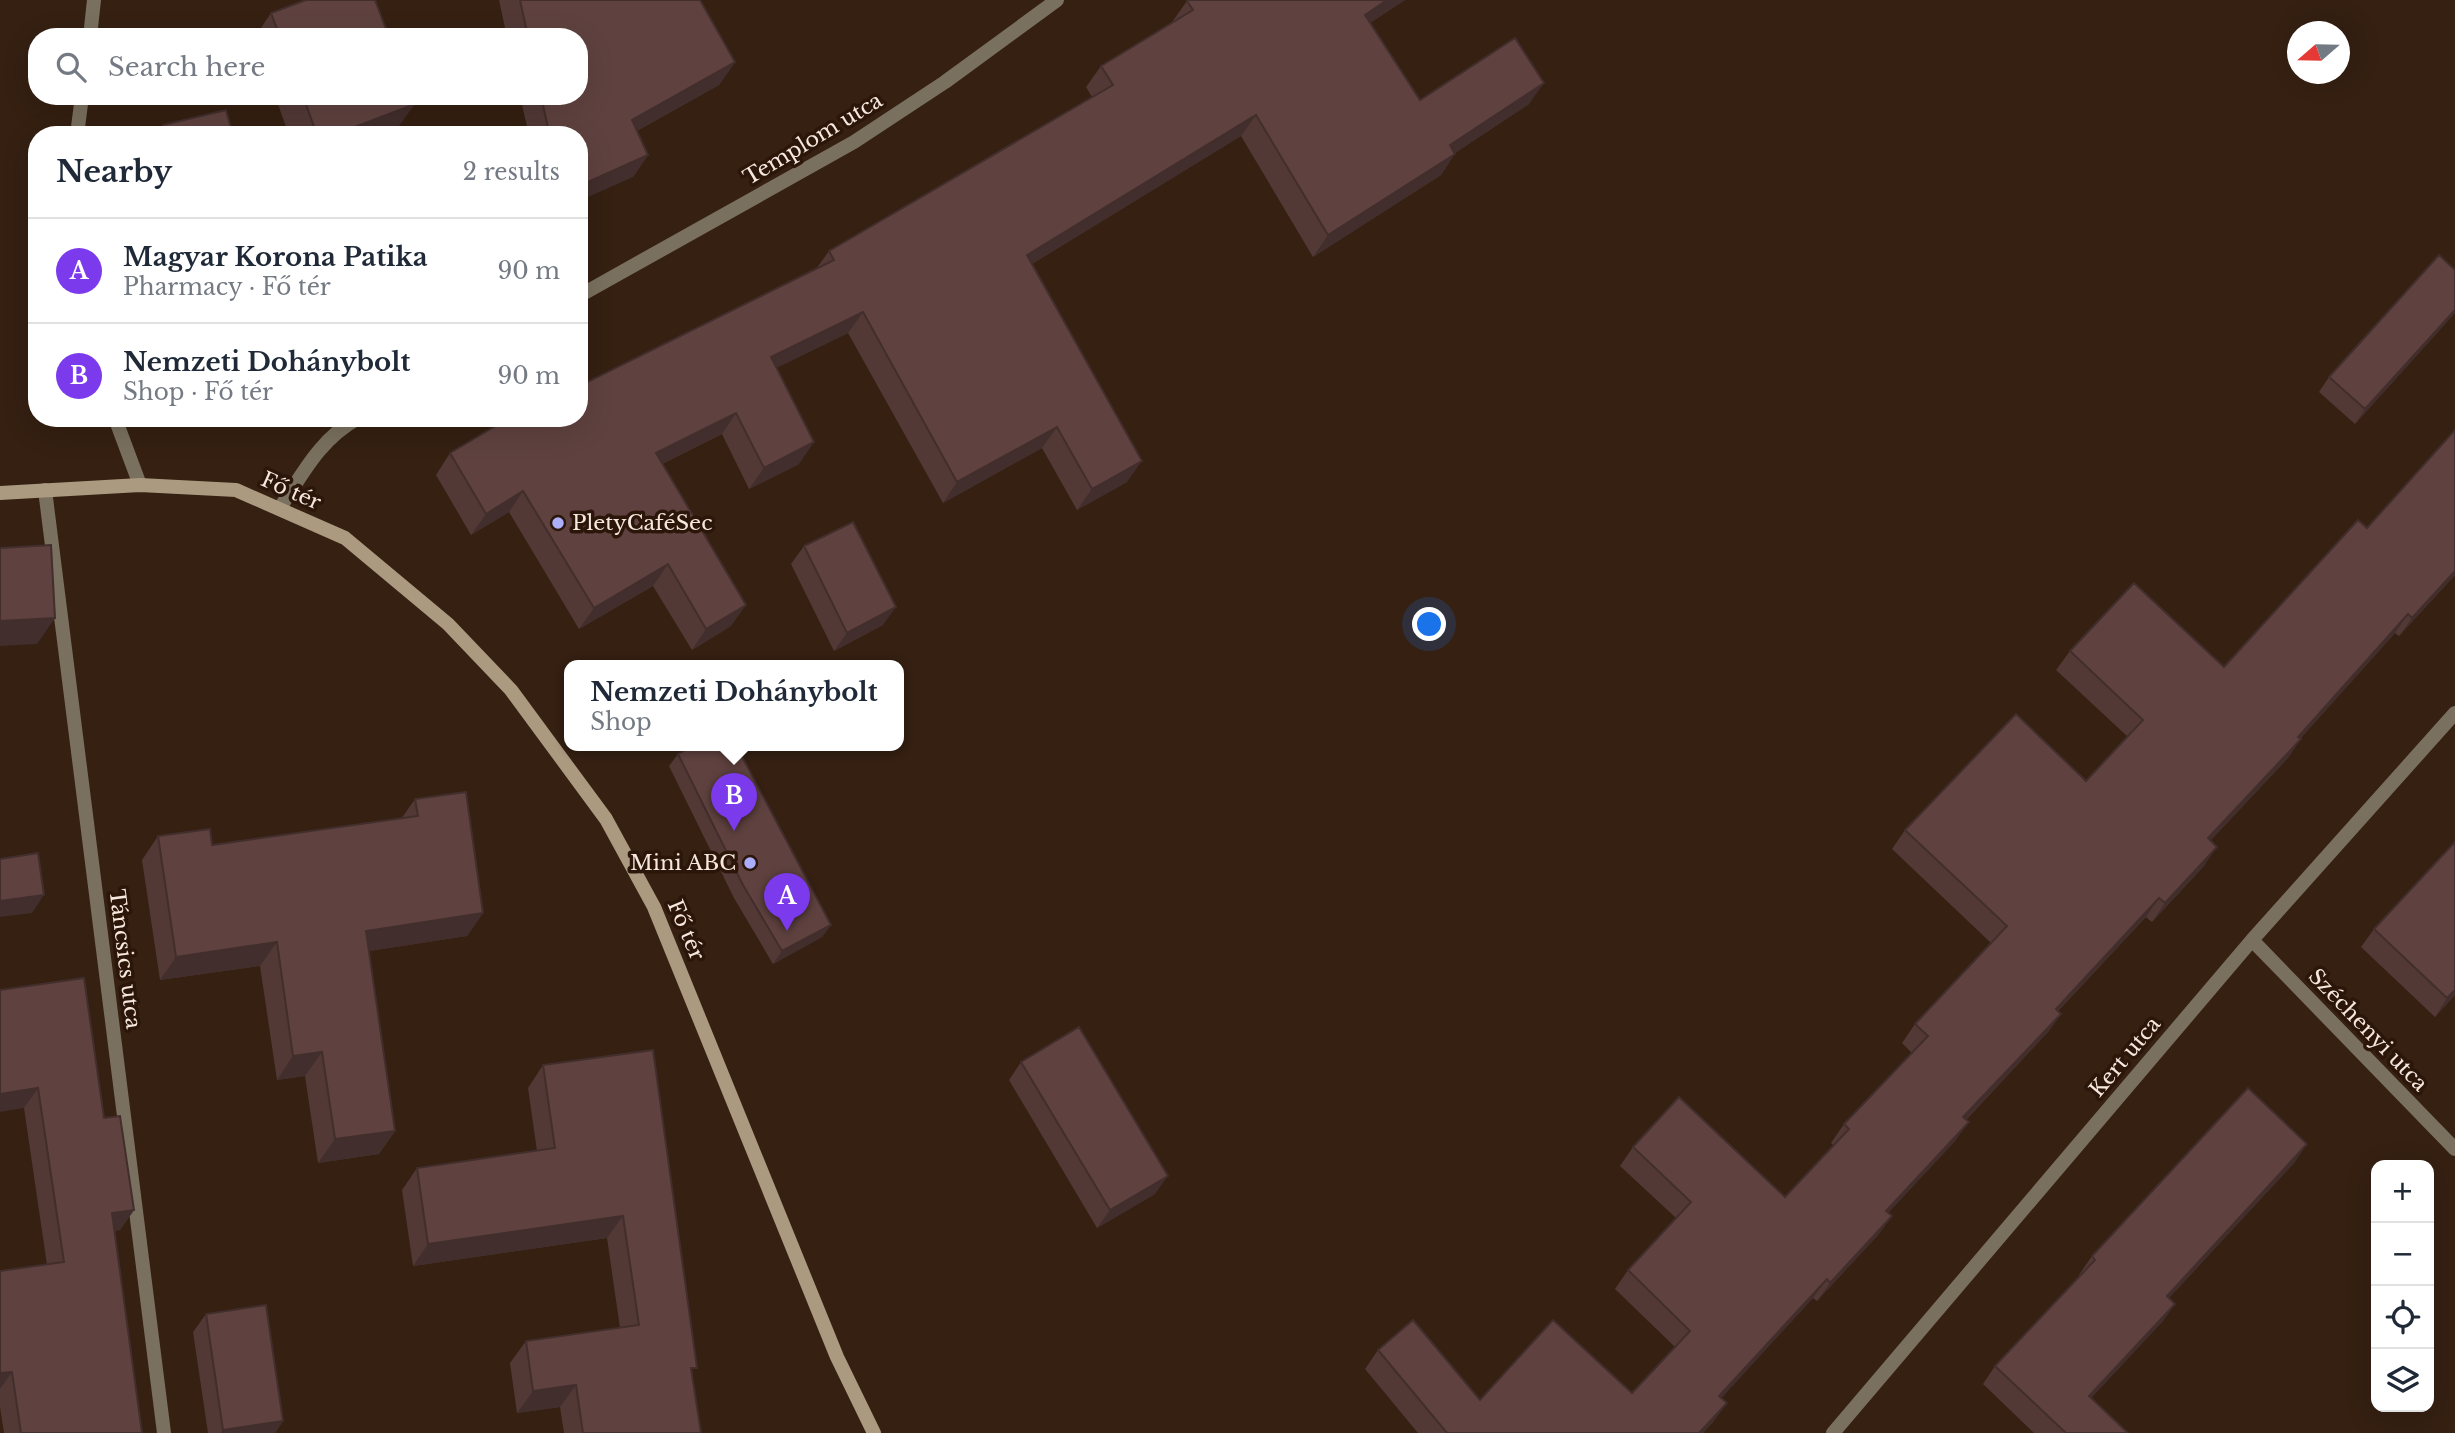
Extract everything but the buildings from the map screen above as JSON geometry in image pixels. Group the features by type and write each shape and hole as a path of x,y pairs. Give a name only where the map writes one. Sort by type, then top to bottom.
{"main road":[{"name":"Fő tér","path":"0,493 139,485 236,490 345,538 448,624 511,690 607,819 654,907 837,1357 874,1433"}],"street":[{"path":"91,28 94,0"},
{"name":"Templom utca","path":"588,291 854,142 945,82 1056,0"},
{"path":"78,126 81,105"},
{"path":"118,427 139,485"},
{"path":"280,508 319,447 343,427"},
{"name":"Táncsics utca","path":"45,490 163,1433"},
{"name":"Kert utca","path":"1833,1433 2252,940 2455,713"},
{"name":"Széchenyi utca","path":"2252,940 2455,1149"}],"place":[{"name":"PletyCaféSec","path":"558,523"},
{"name":"Nemzeti Dohánybolt","path":"734,831"},
{"name":"Mini ABC","path":"750,863"},
{"name":"Magyar Korona Patika","path":"787,931"}]}
